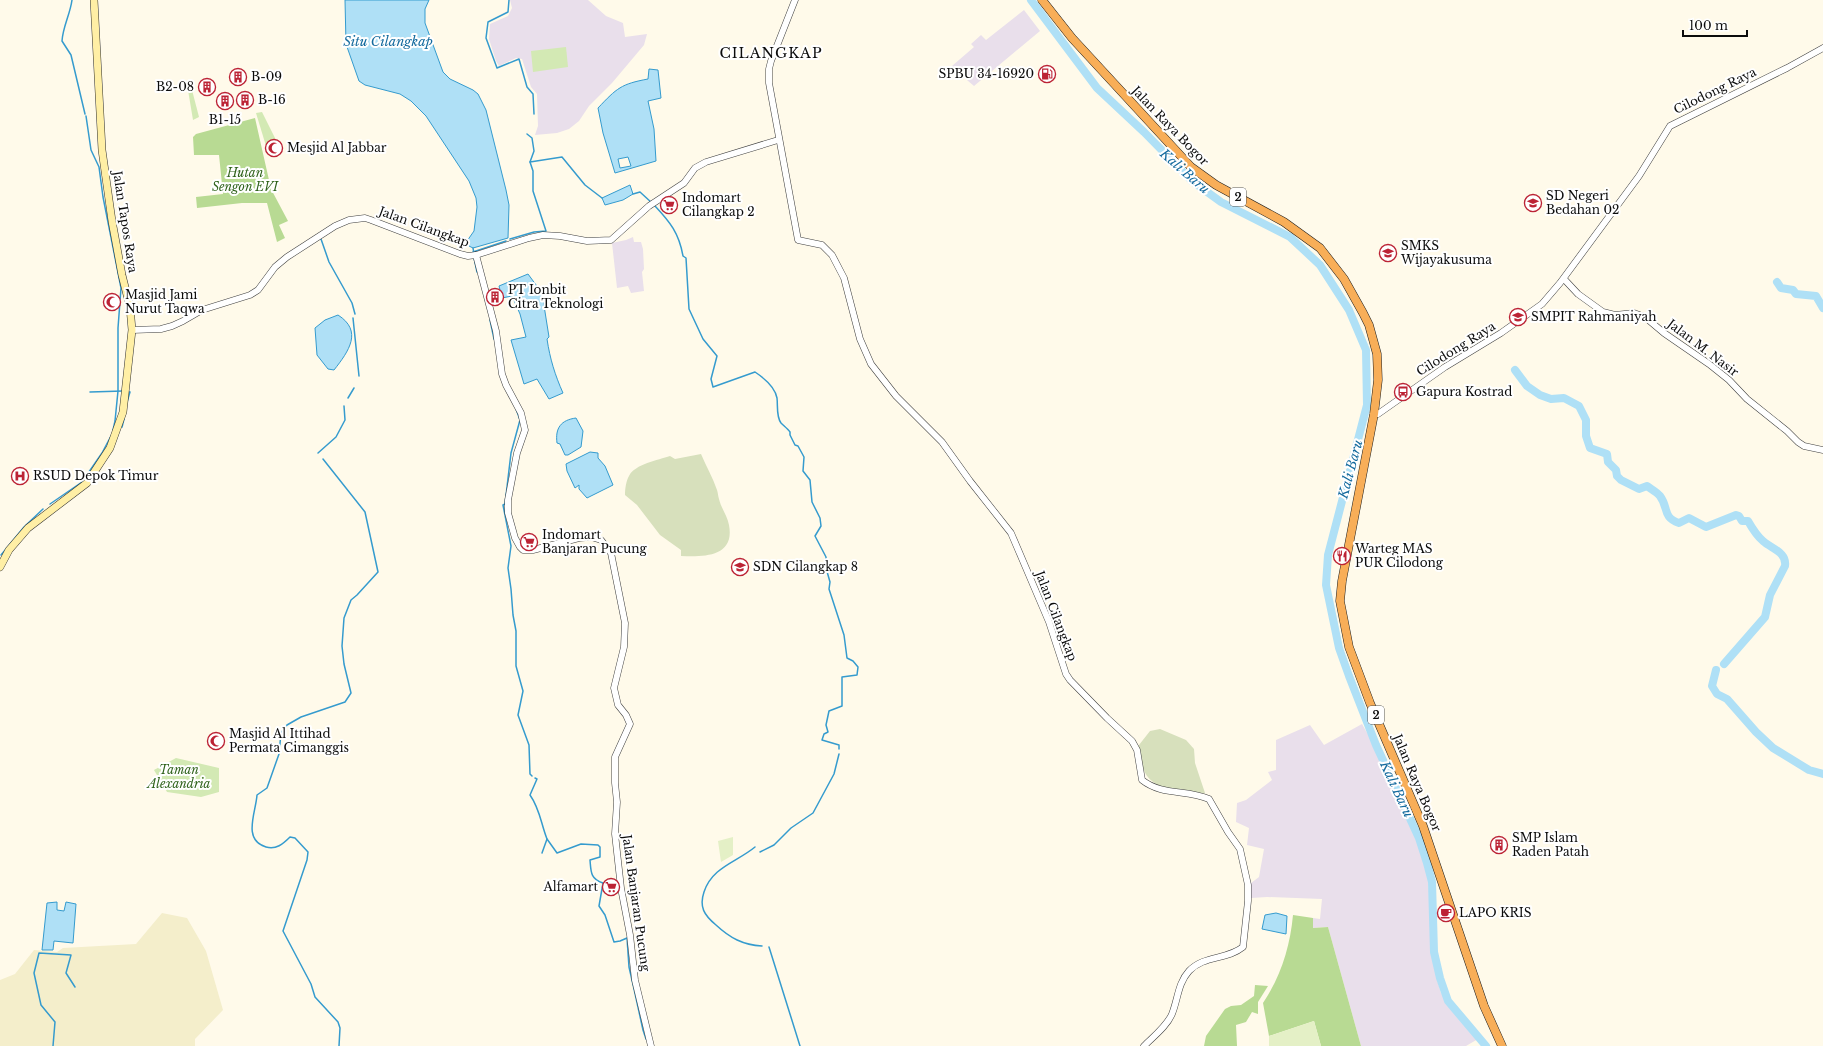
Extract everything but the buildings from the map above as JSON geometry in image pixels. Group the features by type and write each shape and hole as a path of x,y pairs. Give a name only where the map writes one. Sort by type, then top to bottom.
{"highway":[{"name":"Jalan Raya Bogor","path":"1042,0 1072,38 1191,167 1216,185 1297,230 1320,248 1330,259 1358,304 1373,338 1378,366 1376,414"},
{"name":"Jalan Raya Bogor","path":"1048,0 1089,51 1194,164 1217,180 1300,227 1314,237 1333,256 1364,305 1377,336 1381,352 1382,380 1342,581 1340,601 1345,633 1370,703 1426,833 1484,1006 1502,1046"},
{"name":"Jalan Raya Bogor","path":"1373,427 1346,582 1344,601 1346,620 1353,646 1366,682 1427,824 1488,1004 1507,1046"}],"main road":[{"name":"Jalan Tapos Raya","path":"0,567 9,550 28,528 87,483 110,448 123,412 132,330 130,307 122,275 112,221 102,150 94,0"}],"street":[{"name":"Jalan Cilangkap","path":"795,0 768,69 769,88 778,140 798,240 822,245 832,255 844,278 860,340 871,364 896,396 942,442 970,481 1011,533 1049,622 1066,674 1107,718 1132,741 1137,750 1142,780 1157,789 1209,799 1228,832 1240,849 1248,885 1248,901 1243,947 1227,956 1208,959 1189,970 1180,985 1169,1019 1144,1046"},
{"name":"Cilodong Raya","path":"1376,414 1445,367 1534,311 1564,278 1647,164 1666,130 1679,120 1767,79 1823,48"},
{"name":"Jalan Cilangkap","path":"132,330 161,329 172,326 183,322 202,310 250,295 258,290 275,267 287,257 335,226 349,220 365,218 434,245 474,255 543,235 560,236 587,242 611,240 652,203 684,183 695,168 706,162 778,140"},
{"name":"Jalan Banjaran Pucung","path":"474,255 497,335 502,374 506,385 521,413 525,430 519,444 508,500 508,513 518,544 523,550 534,550 579,538 591,537 601,540 613,556 625,623 624,647 614,688 618,705 626,715 630,724 615,757 617,802 615,834 621,888 630,935 635,980 651,1046"},
{"name":"Jalan M. Nasir","path":"1564,278 1582,298 1603,312 1616,315 1634,313 1645,317 1664,333 1709,364 1729,380 1747,399 1798,442 1804,446 1823,450"}],"shaded area":[{"path":"510,0 588,0 606,16 623,23 625,37 647,34 644,45 612,83 589,106 579,121 569,129 557,133 535,135 538,126 537,94 531,87 522,59 516,58 499,66 496,61 489,39 490,24 508,16 512,8"},
{"path":"1024,10 1040,31 974,86 952,66 974,47 971,44 981,35 986,40"},
{"path":"633,237 634,242 641,242 643,249 644,269 642,272 644,291 631,293 628,286 617,288 612,243"},
{"path":"1362,724 1375,747 1415,834 1423,858 1427,871 1432,951 1437,980 1441,993 1448,1004 1478,1039 1466,1046 1361,1046 1328,927 1313,928 1313,918 1320,919 1322,899 1267,897 1251,898 1251,883 1259,877 1264,849 1247,845 1249,828 1236,822 1237,803 1246,800 1272,780 1268,772 1276,770 1276,740 1310,725 1324,745"},
{"path":"162,913 187,918 206,951 223,1010 195,1039 195,1046 0,1046 0,980 15,974 34,950 57,952 63,948 136,944"}],"green space":[{"path":"566,47 568,67 533,72 531,51"},
{"path":"188,90 192,90 199,117 193,120"},
{"path":"262,112 276,140 266,146 256,113"},
{"name":"Hutan Sengon EVI","path":"255,118 271,189 288,221 279,225 285,238 277,242 267,203 242,203 197,208 196,197 223,194 219,155 194,155 193,137 196,134"},
{"path":"701,454 728,521 730,536 723,549 716,553 699,556 681,556 681,550 660,535 637,505 625,495 626,485 632,472 641,465 670,456 675,459"},
{"path":"1160,729 1186,740 1194,749 1195,763 1205,793 1185,792 1165,788 1149,779 1144,771 1141,761 1139,745 1150,731"},
{"name":"Taman Alexandria","path":"176,758 219,768 219,792 201,797 167,792 154,770"},
{"path":"733,837 733,855 721,862 718,841"},
{"path":"1293,915 1313,918 1313,928 1328,927 1361,1046 1321,1046 1314,1021 1269,1036 1263,1003 1280,972 1284,961 1290,938"},
{"path":"1255,985 1268,986 1258,1002 1258,1014 1252,1012 1246,1022 1236,1025 1237,1046 1204,1046 1206,1036 1225,1009 1231,1006 1241,1005 1254,996"},
{"path":"1314,1021 1321,1046 1269,1046 1269,1036"}],"water":[{"name":"Situ Cilangkap","path":"345,0 429,0 425,9 425,23 443,72 450,79 478,94 486,110 509,205 508,238 473,248 469,246 467,241 474,231 477,207 476,198 469,181 426,116 411,101 400,94 365,85 359,81 346,44"},
{"path":"649,69 658,70 661,98 648,101 654,129 656,161 615,173 603,133 598,108 615,91 625,85 648,79","holes":["628,157 631,166 620,168 618,159"]},
{"path":"630,185 633,194 623,200 605,205 602,198"},
{"path":"528,274 542,293 549,337 547,339 555,373 563,393 549,399 537,379 524,384 511,340 526,337 520,314 512,296 502,298 499,286"},
{"path":"338,315 346,321 352,334 351,341 344,356 334,370 328,369 317,355 315,328 325,320"},
{"path":"576,418 583,431 581,447 568,455 565,455 560,444 557,443 558,429 566,421"},
{"path":"590,452 598,453 598,458 605,466 613,485 587,498 579,489 579,485 575,488 567,471 566,464"},
{"path":"57,902 57,910 64,911 66,902 76,904 73,943 54,941 53,950 42,950 47,903"},
{"path":"1276,913 1287,916 1286,934 1262,929 1265,915"}],"waterway":[{"path":"72,0 62,41 71,55 85,114"},
{"path":"509,0 508,12 488,22 486,38 497,68 519,59 527,87 533,94 534,114"},
{"name":"Kali Baru","path":"1031,0 1097,88 1144,132 1192,181 1221,202 1290,237 1320,265 1349,310 1366,350 1367,405 1328,555 1326,585 1339,648 1349,676 1376,745 1419,838 1427,863 1432,882 1434,952 1440,978 1448,1001 1486,1046"},
{"path":"86,116 91,150 99,167 103,197 121,288 118,328 118,391 113,430"},
{"path":"510,239 534,232 546,231 533,191 533,171 530,162 534,151 532,138 527,134"},
{"path":"530,162 562,157 585,185 602,198"},
{"path":"633,194 640,192 652,203"},
{"path":"655,206 673,228 679,241 683,256 686,258 689,309 703,339 717,356 711,379 713,387 755,372 762,377 769,383 776,394 779,420 790,432 795,445 798,446 804,457 803,471 810,480 812,502 820,518 821,526 815,536 826,557 826,568 830,582 829,589 844,635 847,658 853,661 858,667 857,675 842,677 842,706 829,711 826,725 828,732 824,734 822,740 839,745 839,749"},
{"path":"321,239 329,262 352,303 355,314"},
{"path":"473,252 506,241"},
{"path":"473,248 474,254"},
{"path":"474,258 477,272"},
{"path":"1777,282 1781,288 1793,290 1796,294 1816,296 1823,308"},
{"path":"353,318 359,376"},
{"path":"490,320 494,339"},
{"path":"1515,370 1527,386 1540,395 1551,399 1564,398 1579,406 1586,420 1586,436 1590,448 1607,454 1608,462 1616,470 1617,476 1621,480 1639,489 1647,486 1657,493 1663,500 1668,515 1674,521 1679,523 1689,518 1706,527 1736,515 1739,516 1742,521 1748,521 1761,539 1784,557 1785,566 1770,595 1765,617 1724,664"},
{"path":"348,398 354,388"},
{"path":"90,392 123,391"},
{"path":"127,402 130,392 128,392"},
{"path":"318,453 336,437 345,420 344,406"},
{"path":"516,409 520,420 511,453 505,504 503,505 511,546 508,568 516,631 516,666 523,691 518,715 529,745 530,774 532,776"},
{"path":"122,427 124,419"},
{"path":"50,504 82,482 102,453 111,436"},
{"path":"323,459 365,512 378,572 351,600 344,618 342,646 344,664 351,693 345,702 301,717 287,725 281,733 279,754 267,788 257,795 252,832 254,838 266,847 276,847 290,837 295,838 308,852 307,860 283,931 311,984 315,997 338,1022 340,1028 339,1046"},
{"path":"1,555 24,527 43,509"},
{"path":"1716,670 1712,686 1717,694 1727,699 1756,732 1773,748 1809,770 1823,774"},
{"path":"760,852 774,845 791,828 813,813 834,774 839,754"},
{"path":"535,778 537,779 530,795 538,811 547,839 542,853"},
{"path":"547,839 557,853 581,844 598,845 600,847 600,857 590,860 593,877 603,883 599,906 605,915 614,942 627,938 629,967 646,1039"},
{"path":"755,847 726,866 713,877 704,892 702,906 708,918 726,934 737,940 762,946"},
{"path":"769,947 800,1046"},
{"path":"53,1046 55,1022 41,1005 34,973 39,953 71,955 66,973 75,987"}],"place":[{"name":"SPBU 34-16920","path":"1047,74"},
{"name":"B-09","path":"238,77"},
{"name":"B2-08","path":"207,87"},
{"name":"B-16","path":"245,100"},
{"name":"B1-15","path":"225,101"},
{"name":"Mesjid Al Jabbar","path":"274,148"},
{"name":"SD Negeri Bedahan 02","path":"1533,203"},
{"name":"Indomart Cilangkap 2","path":"669,205"},
{"name":"SMKS Wijayakusuma","path":"1388,253"},
{"name":"PT Ionbit Citra Teknologi","path":"495,297"},
{"name":"Masjid Jami Nurut Taqwa","path":"112,302"},
{"name":"SMPIT Rahmaniyah","path":"1518,317"},
{"name":"Gapura Kostrad","path":"1403,392"},
{"name":"RSUD Depok Timur","path":"20,476"},
{"name":"Indomart Banjaran Pucung","path":"529,542"},
{"name":"Warteg MAS PUR Cilodong","path":"1342,556"},
{"name":"SDN Cilangkap 8","path":"740,567"},
{"name":"Masjid Al Ittihad Permata Cimanggis","path":"216,741"},
{"name":"SMP Islam Raden Patah","path":"1499,845"},
{"name":"Alfamart","path":"611,887"},
{"name":"LAPO KRIS","path":"1446,913"}],"district":[{"name":"CILANGKAP","path":"771,53"}]}
